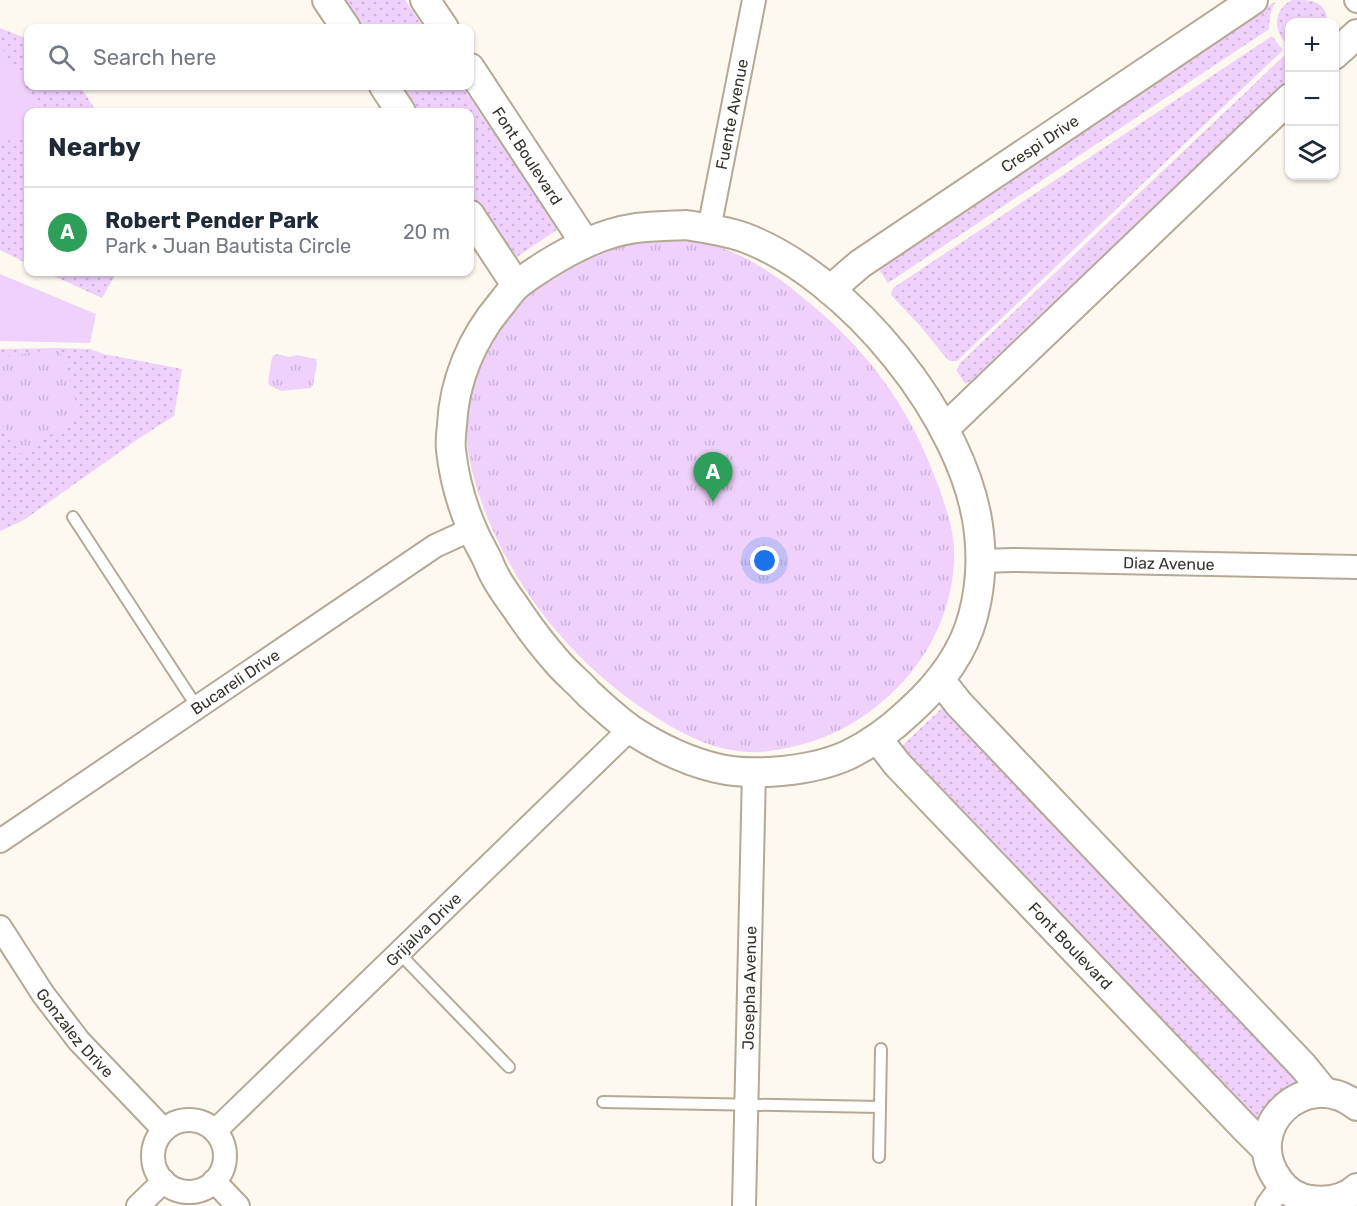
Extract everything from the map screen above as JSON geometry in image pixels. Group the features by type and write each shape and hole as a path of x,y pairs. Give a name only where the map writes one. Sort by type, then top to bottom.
{"street":[{"path":"327,0 343,24"},
{"path":"425,0 441,24"},
{"name":"Fuente Avenue","path":"709,228 754,0"},
{"name":"Crespi Drive","path":"830,290 860,264 1253,0"},
{"path":"1339,50 1357,33"},
{"name":"Font Boulevard","path":"474,74 585,243"},
{"path":"387,90 398,108"},
{"path":"944,429 1285,103"},
{"path":"474,221 516,285"},
{"path":"686,225 709,228 742,237 794,264 850,307 882,340 911,375 944,429 966,479 975,508 979,534 980,561 974,614 957,655 940,680 893,726 846,756 808,767 783,771 754,772 717,768 688,759 657,745 630,729 599,704 557,662 526,623 495,577 472,529 457,487 450,448 453,405 462,369 480,332 516,285 567,251 607,235 633,228 661,226 686,225"},
{"name":"Bucareli Drive","path":"0,841 435,546 472,529"},
{"name":"Diaz Avenue","path":"980,561 1357,567"},
{"path":"940,680 965,711 1303,1066 1325,1093"},
{"name":"Grijalva Drive","path":"215,1131 630,729"},
{"name":"Font Boulevard","path":"877,738 897,764 1266,1149"},
{"name":"Josepha Avenue","path":"744,1206 754,772"},
{"name":"Gonzalez Drive","path":"0,927 43,994 80,1041 164,1130"},
{"path":"1343,1198 1319,1201 1305,1199 1293,1193 1274,1195 1274,1174 1266,1149 1267,1137 1270,1126 1283,1108 1303,1096 1325,1093 1344,1098 1357,1106"},
{"path":"189,1120 202,1122 215,1131 223,1143 225,1156 222,1170 214,1181 203,1189 191,1192 178,1190 164,1181 155,1168 153,1154 156,1142 164,1130 177,1122 189,1120"},
{"path":"138,1206 164,1181"},
{"path":"214,1181 238,1206"}],"lane":[{"path":"74,517 197,707"},
{"path":"399,953 509,1067"},
{"path":"879,1157 881,1049"},
{"path":"603,1102 880,1107"}],"green space":[{"path":"340,0 405,0 421,24 356,24"},
{"path":"1292,0 1311,1 1321,5 1327,18 1285,18 1285,42 1280,35 1277,22 1285,4"},
{"path":"1274,2 1269,29 888,283 878,264"},
{"path":"0,28 24,37 24,90 83,90 94,108 24,108 24,262 0,250"},
{"path":"1272,36 1283,50 957,361 947,359 891,295 893,288"},
{"path":"0,45 24,84 24,90 28,90 39,108 24,108 24,133 0,145"},
{"path":"1285,55 1285,82 971,381 965,384 957,371 960,363"},
{"path":"401,90 465,90 558,229 514,259 474,199 474,108 413,108"},
{"path":"663,239 710,244 748,260 787,285 843,334 882,379 914,430 949,518 954,548 954,567 947,605 932,641 911,673 884,700 855,722 823,737 788,748 743,752 703,742 667,724 634,703 603,678 574,651 525,589 488,519 475,482 466,437 470,392 485,352 509,316 535,288 564,268 616,246"},
{"path":"0,274 96,314 90,343 0,341"},
{"path":"54,276 115,276 102,298"},
{"path":"59,348 81,415 21,454 0,421 0,358"},
{"path":"0,349 90,349 104,354 182,369 174,416 24,520 0,531"},
{"path":"276,354 316,359 317,364 311,388 281,391 269,385 272,357"},
{"path":"943,707 1300,1084 1259,1122 902,746"}],"place":[{"name":"Robert Pender Park","path":"713,502"}]}
